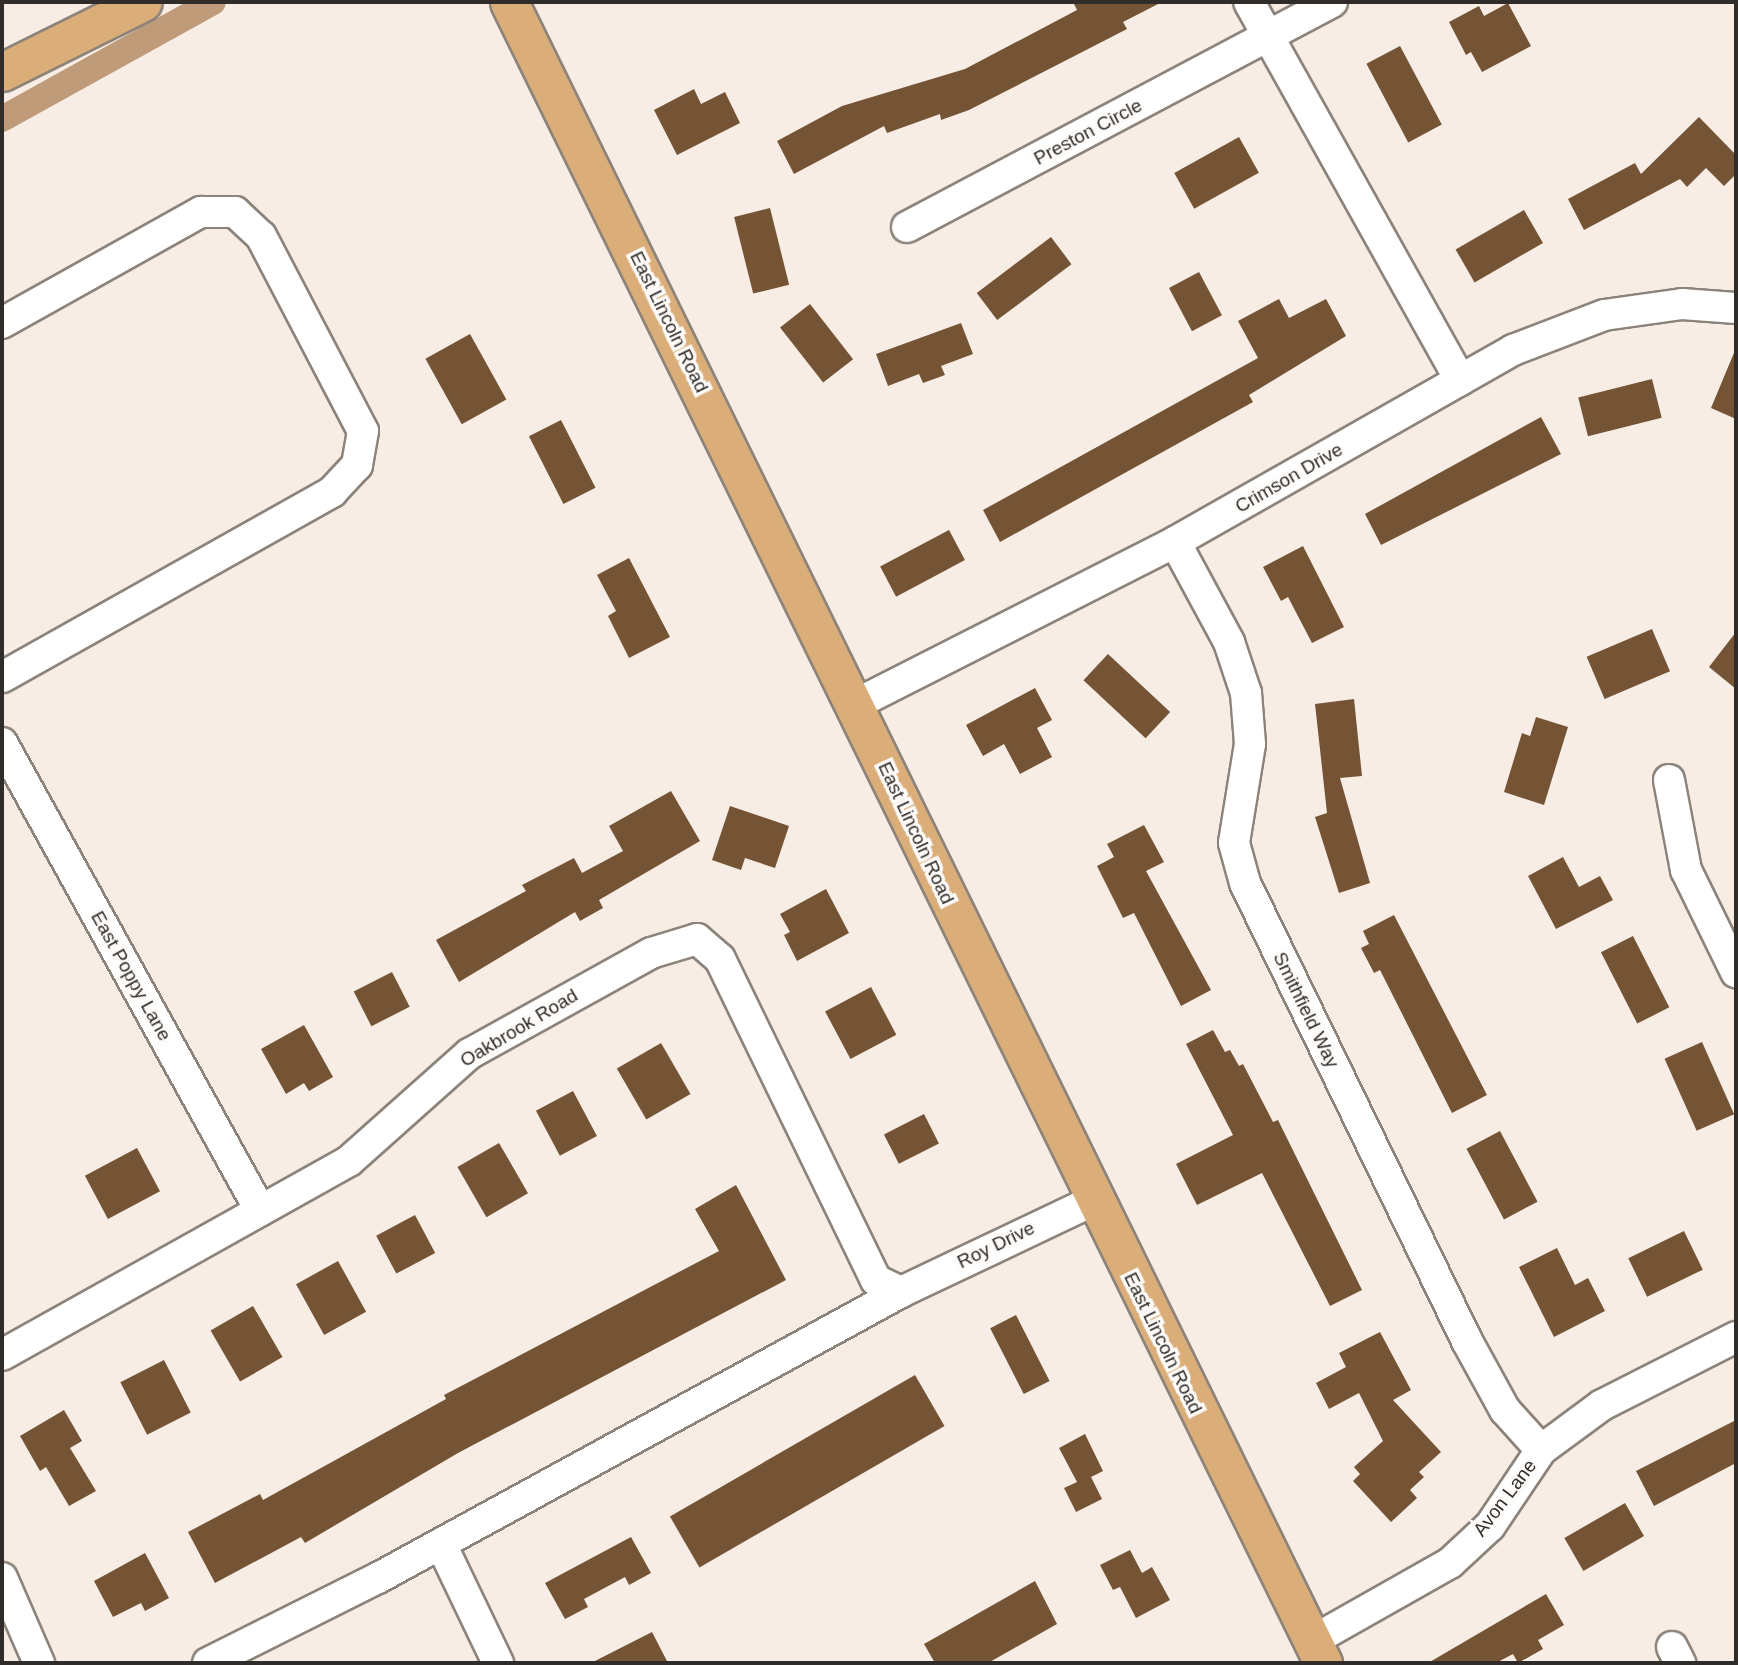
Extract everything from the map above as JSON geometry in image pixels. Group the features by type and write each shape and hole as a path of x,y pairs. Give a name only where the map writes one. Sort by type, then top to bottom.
{"main road":[{"path":"2,72 143,2"},
{"name":"East Lincoln Road","path":"509,2 856,704 1093,1201 1318,1652"}],"street":[{"path":"1250,2 1460,380"},
{"name":"Preston Circle","path":"907,227 1332,2"},
{"path":"2,323 201,212 235,212 261,236 363,431 357,466 332,492 2,677"},
{"name":"Crimson Drive","path":"856,704 1175,542 1513,350 1604,315 1682,304 1736,308"},
{"name":"Smithfield Way","path":"1175,542 1229,642 1246,693 1250,744 1234,843 1245,883 1467,1341 1505,1410 1541,1450"},
{"name":"East Poppy Lane","path":"2,743 260,1210"},
{"path":"1669,780 1686,870 1736,972"},
{"name":"Oakbrook Road","path":"2,1355 349,1161 469,1054 651,953 697,939 720,958 876,1280 901,1292"},
{"name":"Roy Drive","path":"208,1663 441,1544 901,1292 1093,1201"},
{"name":"Avon Lane","path":"1318,1652 1450,1563 1490,1526 1541,1450 1602,1405 1736,1337"},
{"path":"441,1544 498,1663"},
{"path":"2,1578 39,1663"}],"building":[{"path":"1073,2 1162,2 1123,22 1127,29 969,110 941,120 940,114 887,133 884,126 794,174 777,141 842,106 965,69 1077,10"},
{"path":"1508,3 1531,46 1482,72 1471,52 1466,55 1449,22 1479,6 1484,16"},
{"path":"1400,46 1442,125 1408,142 1366,64"},
{"path":"694,89 701,104 725,92 740,123 677,155 654,110"},
{"path":"1699,117 1736,155 1736,174 1724,186 1706,168 1687,187 1680,179 1584,230 1568,199 1635,163 1641,174"},
{"path":"1239,137 1259,173 1194,209 1174,173"},
{"path":"770,208 789,285 753,294 734,217"},
{"path":"1524,210 1543,243 1475,282 1456,250"},
{"path":"1051,237 1071,264 997,320 977,293"},
{"path":"1199,272 1222,315 1192,331 1169,288"},
{"path":"1279,299 1289,318 1326,299 1346,336 1249,395 1253,402 1000,542 983,510 1258,358 1238,321"},
{"path":"810,304 853,359 823,383 780,327"},
{"path":"961,323 973,354 941,366 945,375 923,383 919,374 888,386 876,354"},
{"path":"470,334 506,400 462,424 425,359"},
{"path":"1736,348 1736,419 1711,408"},
{"path":"1652,379 1662,418 1588,436 1578,397"},
{"path":"1541,417 1561,454 1381,545 1365,514"},
{"path":"561,420 596,488 563,504 529,436"},
{"path":"949,530 965,560 896,597 880,567"},
{"path":"1303,546 1344,627 1312,643 1288,597 1281,601 1263,567"},
{"path":"629,558 670,637 629,658 608,616 616,611 597,575"},
{"path":"1652,629 1670,671 1605,699 1587,657"},
{"path":"1736,632 1736,689 1709,667"},
{"path":"1108,654 1170,712 1146,738 1083,680"},
{"path":"1035,688 1052,720 1037,728 1052,757 1020,774 1004,744 983,756 966,725"},
{"path":"1354,699 1362,776 1340,778 1370,883 1339,893 1315,817 1327,813 1315,704"},
{"path":"1536,717 1568,727 1544,805 1504,792 1522,733 1530,736"},
{"path":"671,791 700,841 599,900 603,908 580,921 575,912 459,982 436,940 526,891 522,885 574,858 582,873 623,851 609,826"},
{"path":"730,806 789,826 775,868 745,858 741,870 712,860"},
{"path":"1144,825 1164,862 1146,871 1211,990 1181,1006 1134,913 1123,918 1097,866 1114,857 1107,844"},
{"path":"1563,857 1579,887 1600,876 1613,900 1556,929 1528,876"},
{"path":"826,889 849,933 797,961 784,935 790,932 780,914"},
{"path":"1394,915 1487,1095 1452,1113 1380,970 1374,973 1361,948 1369,944 1363,931"},
{"path":"1633,936 1669,1007 1637,1024 1601,952"},
{"path":"392,972 410,1007 371,1026 354,992"},
{"path":"871,987 896,1035 850,1059 825,1011"},
{"path":"304,1025 333,1077 309,1091 304,1083 286,1094 261,1049"},
{"path":"1213,1030 1225,1052 1230,1050 1239,1066 1243,1064 1273,1122 1278,1120 1362,1290 1330,1306 1262,1173 1197,1205 1176,1164 1233,1135 1186,1044"},
{"path":"1702,1042 1734,1114 1697,1131 1665,1059"},
{"path":"661,1043 690,1094 646,1120 617,1068"},
{"path":"573,1091 597,1136 560,1156 536,1111"},
{"path":"924,1114 939,1143 899,1164 884,1134"},
{"path":"1500,1131 1538,1202 1504,1219 1466,1149"},
{"path":"499,1143 528,1193 486,1217 457,1167"},
{"path":"137,1148 160,1191 108,1219 85,1176"},
{"path":"736,1185 786,1280 458,1453 305,1543 301,1537 215,1583 188,1532 260,1494 263,1500 446,1399 444,1395 719,1251 695,1209"},
{"path":"415,1215 435,1253 396,1274 376,1236"},
{"path":"1684,1231 1703,1270 1647,1297 1628,1258"},
{"path":"1557,1248 1575,1285 1588,1278 1605,1311 1554,1337 1519,1267"},
{"path":"338,1261 366,1312 324,1335 296,1284"},
{"path":"253,1306 282,1357 240,1382 211,1330"},
{"path":"1016,1315 1050,1381 1024,1394 990,1328"},
{"path":"1380,1332 1411,1390 1393,1400 1441,1452 1419,1472 1424,1477 1410,1490 1417,1498 1391,1522 1353,1481 1360,1474 1354,1467 1383,1441 1359,1393 1329,1409 1316,1383 1346,1367 1339,1353"},
{"path":"164,1360 191,1413 147,1435 120,1382"},
{"path":"915,1375 944,1426 699,1568 670,1517"},
{"path":"64,1410 82,1441 70,1448 96,1491 69,1506 46,1467 40,1471 20,1436"},
{"path":"1736,1420 1736,1463 1654,1506 1636,1471"},
{"path":"1085,1434 1103,1471 1091,1477 1102,1499 1076,1512 1064,1488 1077,1482 1059,1448"},
{"path":"1625,1503 1644,1536 1583,1571 1564,1538"},
{"path":"631,1537 651,1573 629,1585 625,1577 584,1599 588,1607 565,1619 545,1583"},
{"path":"1130,1550 1142,1573 1152,1567 1170,1600 1136,1618 1120,1587 1113,1590 1100,1565"},
{"path":"145,1553 169,1598 145,1611 141,1603 113,1617 94,1581"},
{"path":"1035,1581 1057,1624 988,1663 935,1663 924,1644"},
{"path":"1546,1594 1564,1625 1538,1640 1543,1649 1518,1663 1513,1654 1496,1663 1428,1663"},
{"path":"652,1632 668,1663 591,1663"}],"waterway":[{"path":"2,119 213,2"}]}
